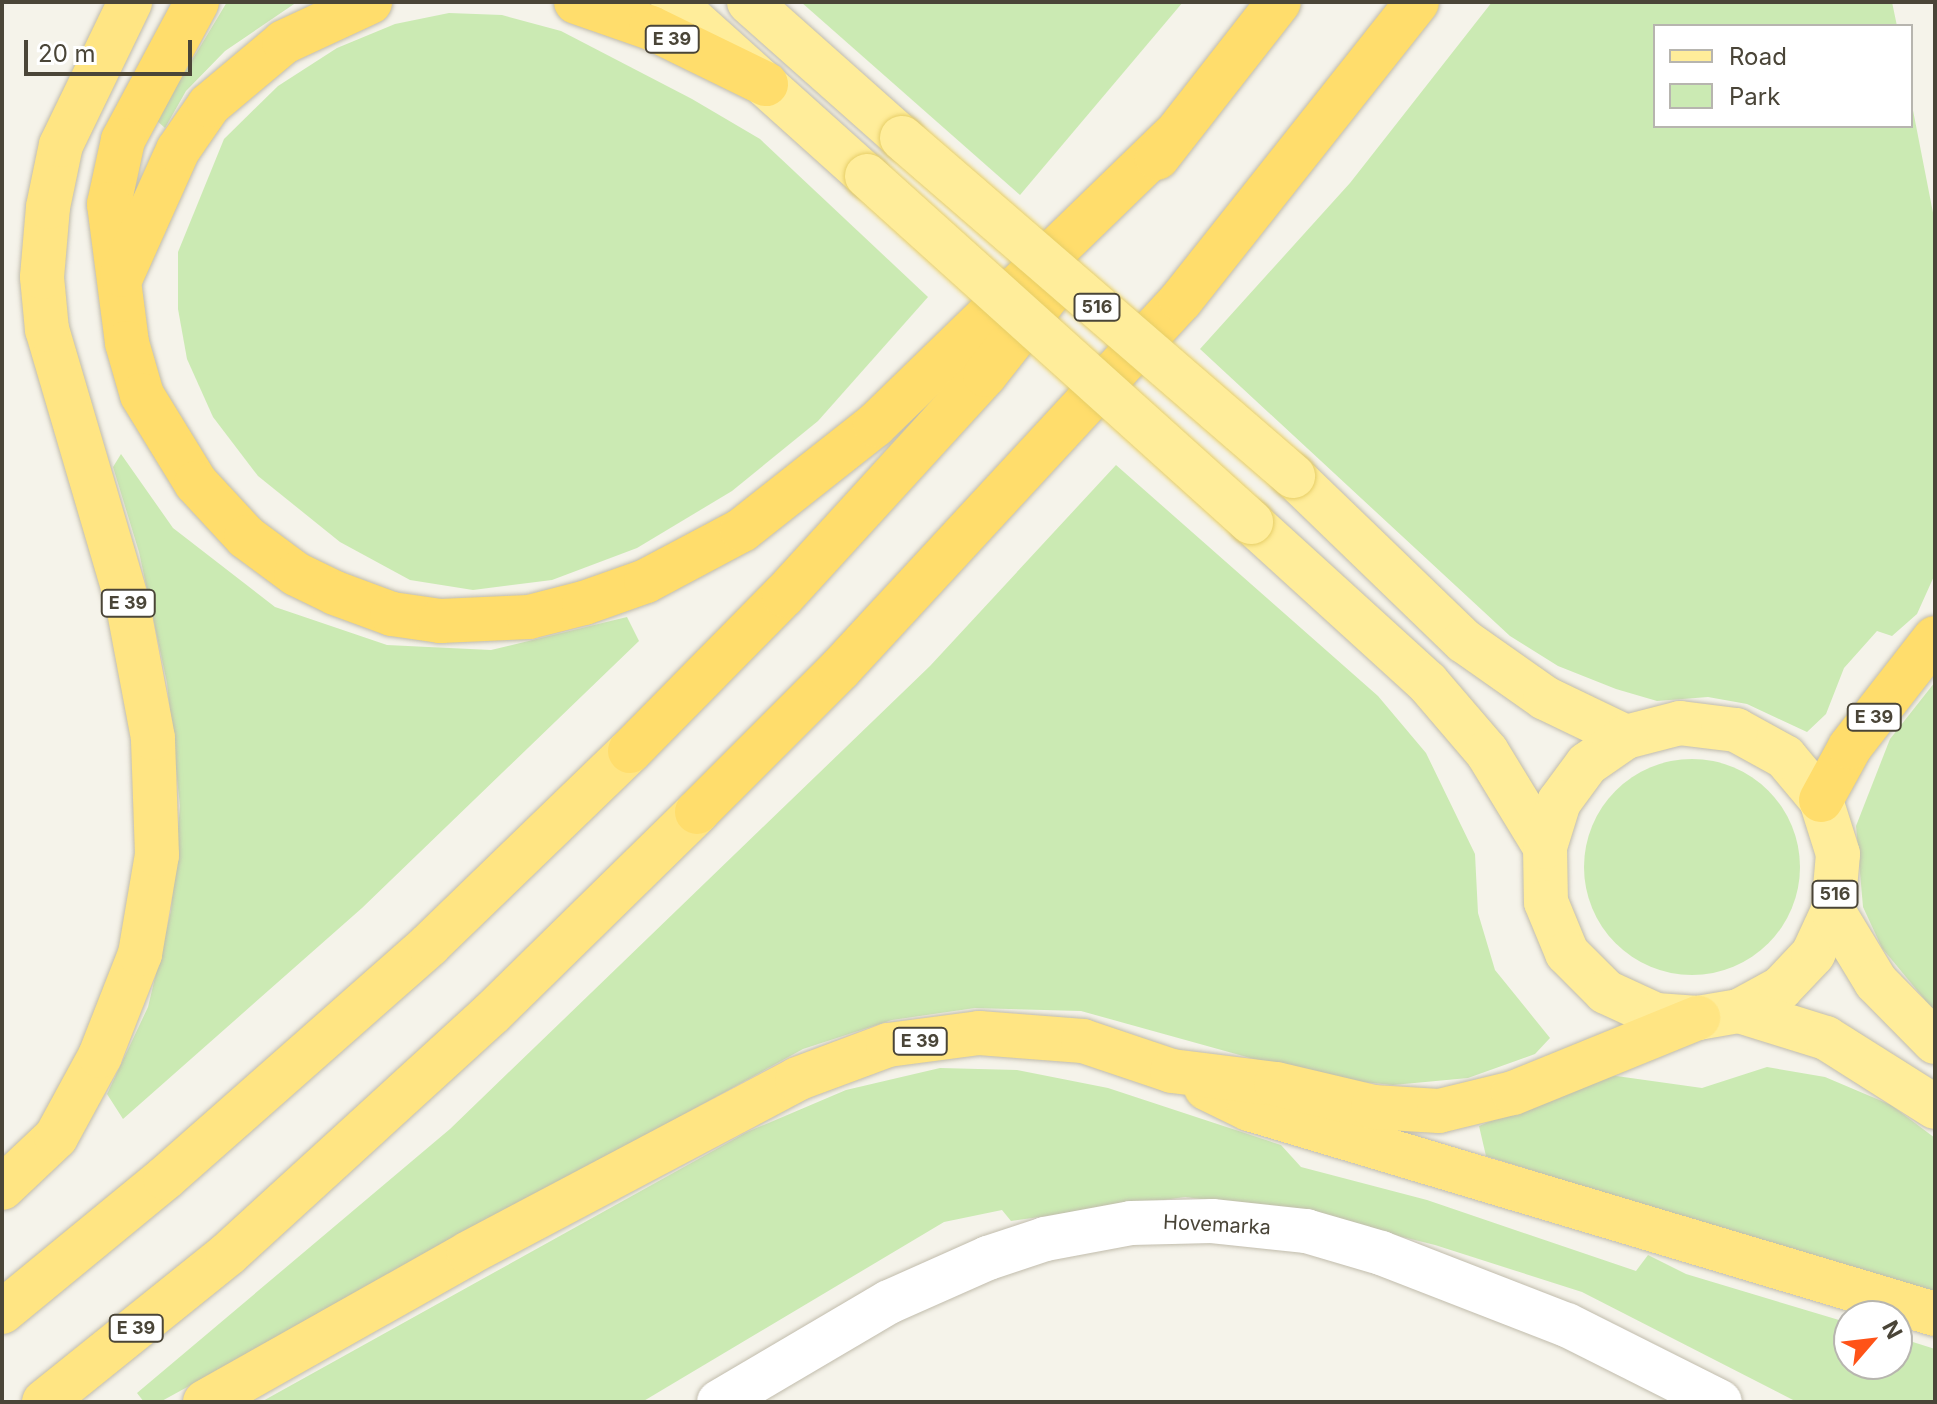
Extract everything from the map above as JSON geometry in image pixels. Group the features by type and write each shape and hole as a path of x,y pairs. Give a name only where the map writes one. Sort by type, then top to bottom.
{"highway":[{"name":"E 39","path":"2,1188 56,1137 100,1056 140,954 157,855 153,738 127,601 47,330 42,277 48,207 61,145 130,2"},
{"path":"197,2 123,140 109,204 122,275 127,343 142,395 196,483 246,537 296,574 392,614 478,623 529,617 646,581 742,530 875,425 1173,136"},
{"path":"122,275 178,150 209,105 284,42 370,2"},
{"name":"E 39","path":"576,2 651,28 766,84"},
{"path":"2,1312 165,1178 429,945 630,751 784,595 985,375 1279,2"},
{"name":"E 39","path":"44,1402 228,1254 491,1014 840,669 1181,300 1417,2"},
{"name":"E 39","path":"1821,800 1850,747 1935,638"},
{"name":"E 39","path":"205,1402 469,1253 797,1079 888,1045 979,1033 1083,1041 1172,1071 1276,1084 1373,1107 1439,1111 1513,1093 1719,1014"},
{"path":"1172,1071 1249,1109 1935,1314"}],"main road":[{"path":"673,2 1427,682 1487,752 1545,847"},
{"name":"516","path":"749,2 1293,476 1464,641 1545,698 1626,737"},
{"name":"516","path":"1719,1014 1781,988 1813,954 1833,911 1838,854 1821,800 1785,757 1736,730 1680,723 1626,737 1587,764 1559,802 1545,847 1546,902 1567,953 1606,992 1656,1015 1719,1014 1826,1038 1935,1107"},
{"name":"516","path":"1833,911 1876,982 1935,1042"}],"street":[{"name":"Hovemarka","path":"719,1402 889,1302 988,1258 1045,1239 1131,1223 1212,1221 1306,1231 1381,1253 1567,1325 1720,1402"}],"green space":[{"path":"227,2 297,2 225,51 186,91 165,128 156,120"},
{"path":"801,2 1183,2 1020,195"},
{"path":"1492,2 1892,2 1897,24 1653,24 1653,128 1913,128 1913,110 1935,223 1935,574 1917,614 1892,636 1877,631 1844,668 1826,714 1807,732 1747,704 1708,697 1657,701 1616,689 1558,666 1510,636 1200,349 1350,183"},
{"path":"449,13 502,15 561,31 692,99 760,139 928,297 818,421 732,491 637,548 552,580 473,590 410,580 340,542 258,476 213,417 187,359 178,309 178,252 224,139 278,86 337,48 395,24"},
{"path":"121,454 173,528 275,607 387,645 491,650 627,617 639,641 362,908 123,1119 107,1094 148,1007 171,911 180,806 167,683 139,552 113,467"},
{"path":"1116,465 1378,696 1426,753 1475,854 1478,913 1495,970 1550,1038 1535,1054 1468,1078 1393,1085 1322,1078 1081,1011 975,1008 892,1020 803,1049 160,1402 144,1402 137,1393 450,1129 930,666"},
{"path":"1935,682 1935,1012 1882,948 1863,907 1856,826 1890,739"},
{"path":"1692,759 1733,767 1752,777 1768,791 1782,807 1792,826 1800,867 1792,908 1782,927 1768,943 1752,957 1733,967 1692,975 1651,967 1632,957 1616,943 1602,927 1592,908 1584,867 1592,826 1602,807 1616,791 1632,777 1651,767"},
{"path":"1767,1067 1825,1077 1891,1105 1935,1138 1935,1297 1486,1156 1479,1126 1602,1074 1702,1088"},
{"path":"940,1068 1017,1070 1108,1088 1281,1145 1301,1167 1427,1200 1636,1271 1648,1255 1686,1274 1833,1318 1833,1380 1913,1380 1913,1342 1935,1349 1935,1402 1797,1402 1582,1292 1435,1245 1293,1210 1185,1197 1011,1221 1002,1210 944,1222 642,1402 261,1402 747,1132 846,1090"}]}
